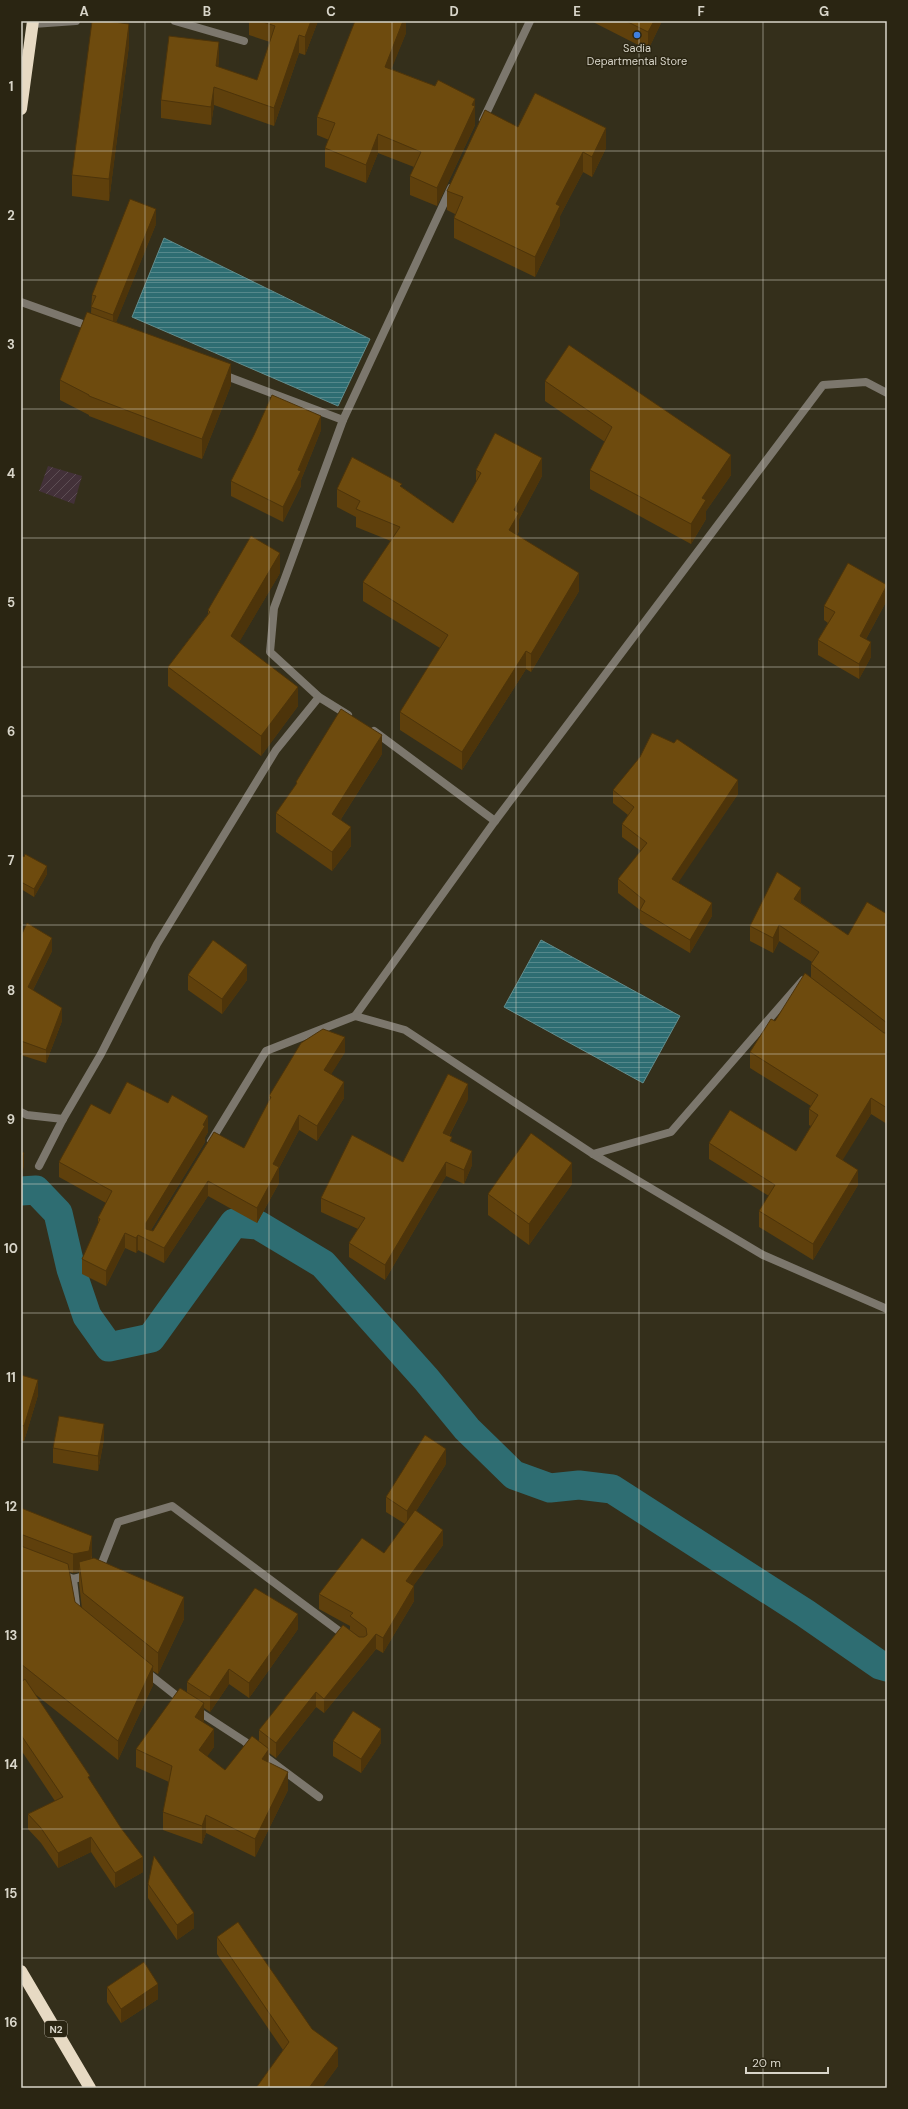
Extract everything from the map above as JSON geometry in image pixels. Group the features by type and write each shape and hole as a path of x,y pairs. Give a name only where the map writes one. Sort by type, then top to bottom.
{"highway":[{"path":"21,109 33,23"},
{"name":"N2","path":"21,1971 90,2088"}],"street":[{"path":"33,23 76,21"},
{"path":"175,21 244,41"},
{"path":"480,128 530,21"},
{"path":"456,178 343,420 274,608 270,652 319,698 362,724 495,821"},
{"path":"21,302 102,331"},
{"path":"211,371 343,420"},
{"path":"208,1146 266,1051 355,1016 495,821 822,385 866,382 887,393"},
{"path":"39,1166 63,1119 101,1054 157,944 276,750 319,698"},
{"path":"593,1154 671,1132 803,980 809,984"},
{"path":"355,1016 405,1030 593,1154 762,1255 887,1309"},
{"path":"21,1112 27,1115 63,1119"},
{"path":"54,1572 73,1579 98,1573 118,1522 172,1506 356,1643"},
{"path":"73,1579 78,1617 84,1622"},
{"path":"138,1665 180,1699 244,1741 319,1797"}],"shaded area":[{"path":"48,466 82,476 74,504 39,491"}],"water":[{"path":"164,238 370,339 338,406 132,317"},
{"path":"541,940 680,1016 643,1083 504,1007"}],"building":[{"path":"92,21 129,24 109,179 72,175"},
{"path":"260,21 311,21 305,37 299,35 274,108 214,87 211,107 161,100 169,36 219,42 216,66 257,80 275,26"},
{"path":"355,21 403,21 385,67 435,86 438,80 475,99 472,105 475,106 437,188 410,176 421,152 378,134 366,165 325,148 335,123 317,117"},
{"path":"626,21 654,21 648,32"},
{"path":"535,93 606,128 592,157 583,152 556,204 560,206 535,257 454,218 463,197 447,191 485,110 518,127"},
{"path":"130,199 156,209 113,315 91,307 96,296 92,295"},
{"path":"87,312 231,364 202,439 89,396 60,380"},
{"path":"569,345 731,455 702,498 706,500 691,524 590,470 612,427 545,381"},
{"path":"272,395 321,416 298,470 301,471 283,507 231,481"},
{"path":"495,433 542,458 514,510 519,513 509,530 579,573 531,654 526,651 462,752 400,712 448,635 363,582 400,527 356,509 360,501 337,489 352,457 402,484 400,486 453,523 481,473 476,470"},
{"path":"251,536 280,553 231,636 298,687 261,736 168,667 210,612 208,610"},
{"path":"848,563 887,585 860,636 871,642 859,664 818,640 835,612 824,606"},
{"path":"341,709 382,735 332,814 351,827 332,852 276,813 297,783 296,782"},
{"path":"652,733 674,743 677,739 738,780 672,879 712,903 690,940 640,910 645,901 618,879 647,843 622,824 634,807 613,790 640,757"},
{"path":"25,854 47,866 34,889 21,882 21,855 24,857"},
{"path":"777,872 801,888 794,899 848,935 867,902 887,914 887,1023 811,964 819,952 779,925 773,938 750,926"},
{"path":"27,923 52,938 28,987 62,1008 46,1050 21,1041 21,936"},
{"path":"213,940 247,965 222,999 188,975"},
{"path":"805,973 884,1033 887,1033 887,1108 871,1098 836,1156 858,1170 813,1244 759,1211 775,1185 709,1143 730,1110 796,1151 818,1115 809,1109 818,1095 750,1052 771,1019 775,1021"},
{"path":"323,1029 345,1037 324,1070 344,1082 317,1126 299,1115 273,1164 279,1167 257,1208 208,1181 164,1248 138,1235 136,1238 125,1233 106,1271 82,1259 100,1219 98,1218 112,1191 59,1162 91,1104 110,1114 127,1082 168,1103 172,1095 208,1116 203,1125 205,1126 146,1223 146,1229 153,1231 214,1132 244,1148 271,1097 269,1096 301,1043"},
{"path":"448,1074 468,1084 443,1133 452,1137 450,1141 472,1151 464,1170 446,1162 385,1265 349,1243 365,1218 321,1198 352,1135 403,1162"},
{"path":"531,1133 572,1163 529,1224 488,1194"},
{"path":"21,1152 24,1153 21,1159"},
{"path":"21,1375 38,1380 24,1426 21,1425"},
{"path":"59,1416 104,1424 98,1456 53,1448"},
{"path":"425,1435 446,1449 407,1511 386,1497"},
{"path":"21,1508 92,1536 89,1551 73,1554 21,1535"},
{"path":"415,1510 443,1530 406,1581 414,1586 383,1638 376,1634 324,1699 316,1692 276,1743 259,1730 343,1625 359,1637 364,1637 367,1635 366,1628 350,1616 353,1613 319,1594 362,1538 384,1553"},
{"path":"21,1546 68,1564 75,1602 153,1666 118,1741 21,1664"},
{"path":"94,1558 184,1597 158,1653 83,1593 79,1562"},
{"path":"255,1588 298,1614 249,1683 229,1669 210,1697 187,1682"},
{"path":"25,1679 90,1776 88,1777 121,1828 143,1857 115,1873 91,1837 58,1853 41,1828 28,1814 63,1797 21,1735 21,1682"},
{"path":"180,1688 204,1703 195,1717 214,1729 199,1750 225,1770 252,1736 269,1749 262,1759 288,1772 255,1839 206,1815 202,1826 163,1812 172,1766 136,1749"},
{"path":"353,1711 381,1729 361,1759 333,1741"},
{"path":"154,1856 194,1913 177,1925 148,1884"},
{"path":"238,1922 312,2029 338,2048 309,2088 256,2088 289,2042 217,1937"},
{"path":"144,1962 158,1984 121,2009 107,1987"}],"waterway":[{"path":"21,1191 36,1190 58,1213 71,1269 87,1316 109,1347 151,1338 234,1223 258,1225 323,1264 426,1379 467,1429 514,1475 550,1488 579,1485 612,1489 805,1613 880,1665 887,1667"}],"place":[{"name":"Sadia Departmental Store","path":"637,35"}]}
